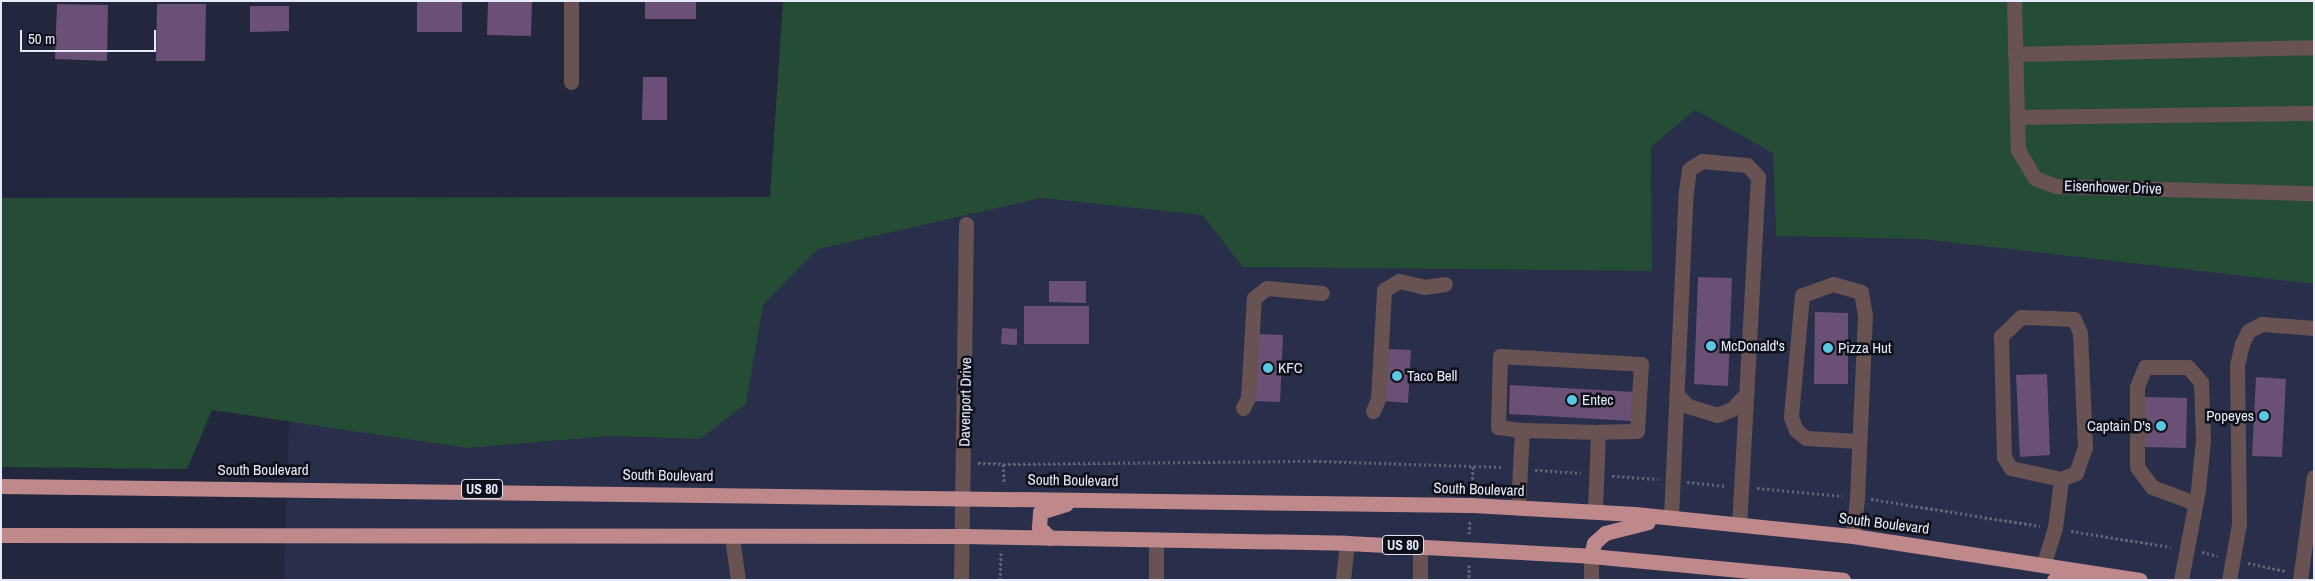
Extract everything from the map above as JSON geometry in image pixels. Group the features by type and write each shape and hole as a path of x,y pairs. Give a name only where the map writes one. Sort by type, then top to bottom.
{"highway":[{"name":"South Boulevard","path":"1,486 1127,498 1595,511 1738,523 1853,536 2044,563 2140,580"},
{"path":"1050,538 1038,519 1052,506 1127,498"},
{"path":"1591,556 1594,542 1620,526 1710,521"},
{"name":"US 80","path":"1,535 963,536 1348,543 1591,556 1843,580"},
{"path":"2054,580 2114,575"}],"street":[{"path":"571,1 571,82"},
{"name":"Eisenhower Drive","path":"2014,1 2018,150 2024,164 2035,178 2056,186 2314,193"},
{"path":"2015,54 2314,46"},
{"path":"2017,117 2314,112"},
{"path":"1671,517 1686,191 1689,169 1702,161 1747,165 1758,177 1738,523"},
{"name":"Davenport Drive","path":"961,580 966,224"},
{"path":"1373,411 1378,399 1384,290 1399,281 1424,287 1445,284"},
{"path":"1853,536 1859,441 1865,315 1861,292 1834,284 1802,295 1792,417 1796,430 1806,438 1859,441"},
{"path":"1243,408 1248,398 1254,298 1267,288 1322,293"},
{"path":"2022,317 2074,319 2080,333 2085,447 2076,473 2061,479 2011,468 2004,457 2001,336 2022,317"},
{"path":"2229,580 2240,495 2237,365 2242,344 2248,331 2262,324 2314,328"},
{"path":"1500,356 1641,364 1637,431 1598,432 1522,430 1498,427 1500,356"},
{"path":"2180,580 2195,502 2203,440 2201,382 2188,367 2145,367 2137,387 2137,467 2152,487 2195,502"},
{"path":"1677,395 1688,406 1717,415 1732,409 1746,394"},
{"path":"1518,508 1522,430"},
{"path":"1595,511 1598,432"},
{"path":"2300,580 2314,477"},
{"path":"2044,563 2055,528 2061,479"},
{"path":"732,537 738,580"},
{"path":"1156,539 1156,580"},
{"path":"1343,580 1348,543"},
{"path":"1420,546 1420,580"},
{"path":"1591,556 1591,580"}],"shaded area":[{"path":"1695,110 1773,153 1776,236 1922,238 2314,284 2314,580 284,580 289,418 467,448 611,436 700,439 746,404 763,305 818,249 1041,198 1202,215 1243,267 1652,271 1651,147"}],"green space":[{"path":"783,1 2314,1 2314,284 1922,239 1776,236 1773,153 1695,110 1651,147 1652,271 1243,267 1202,215 1041,198 818,249 763,305 746,404 700,439 611,436 467,448 212,410 187,469 1,467 1,198 770,197"}],"building":[{"path":"417,1 462,1 462,32 417,32"},
{"path":"488,1 532,1 531,36 487,35"},
{"path":"645,1 696,1 696,19 645,19"},
{"path":"57,4 108,5 107,61 55,59"},
{"path":"157,4 206,4 205,61 156,61"},
{"path":"250,6 289,6 289,31 250,32"},
{"path":"643,77 667,77 667,120 642,120"},
{"path":"1698,277 1732,278 1728,386 1694,384"},
{"path":"1049,281 1086,281 1086,303 1049,302"},
{"path":"1024,306 1089,306 1089,344 1024,344"},
{"path":"1815,312 1848,313 1848,384 1814,384"},
{"path":"1002,328 1017,329 1017,345 1001,344"},
{"name":"KFC","path":"1256,334 1283,335 1280,402 1253,401"},
{"name":"Taco Bell","path":"1386,349 1411,350 1408,403 1383,401"},
{"path":"2047,374 2050,455 2020,457 2016,375"},
{"path":"2256,377 2286,379 2282,457 2252,456"},
{"path":"1510,385 1633,392 1631,421 1509,414"},
{"path":"2145,397 2187,398 2186,448 2144,447"}],"place":[{"name":"McDonald's","path":"1711,346"},
{"name":"Pizza Hut","path":"1828,348"},
{"name":"KFC","path":"1268,368"},
{"name":"Taco Bell","path":"1397,376"},
{"name":"Entec","path":"1572,400"},
{"name":"Popeyes","path":"2264,416"},
{"name":"Captain D's","path":"2161,426"}]}
